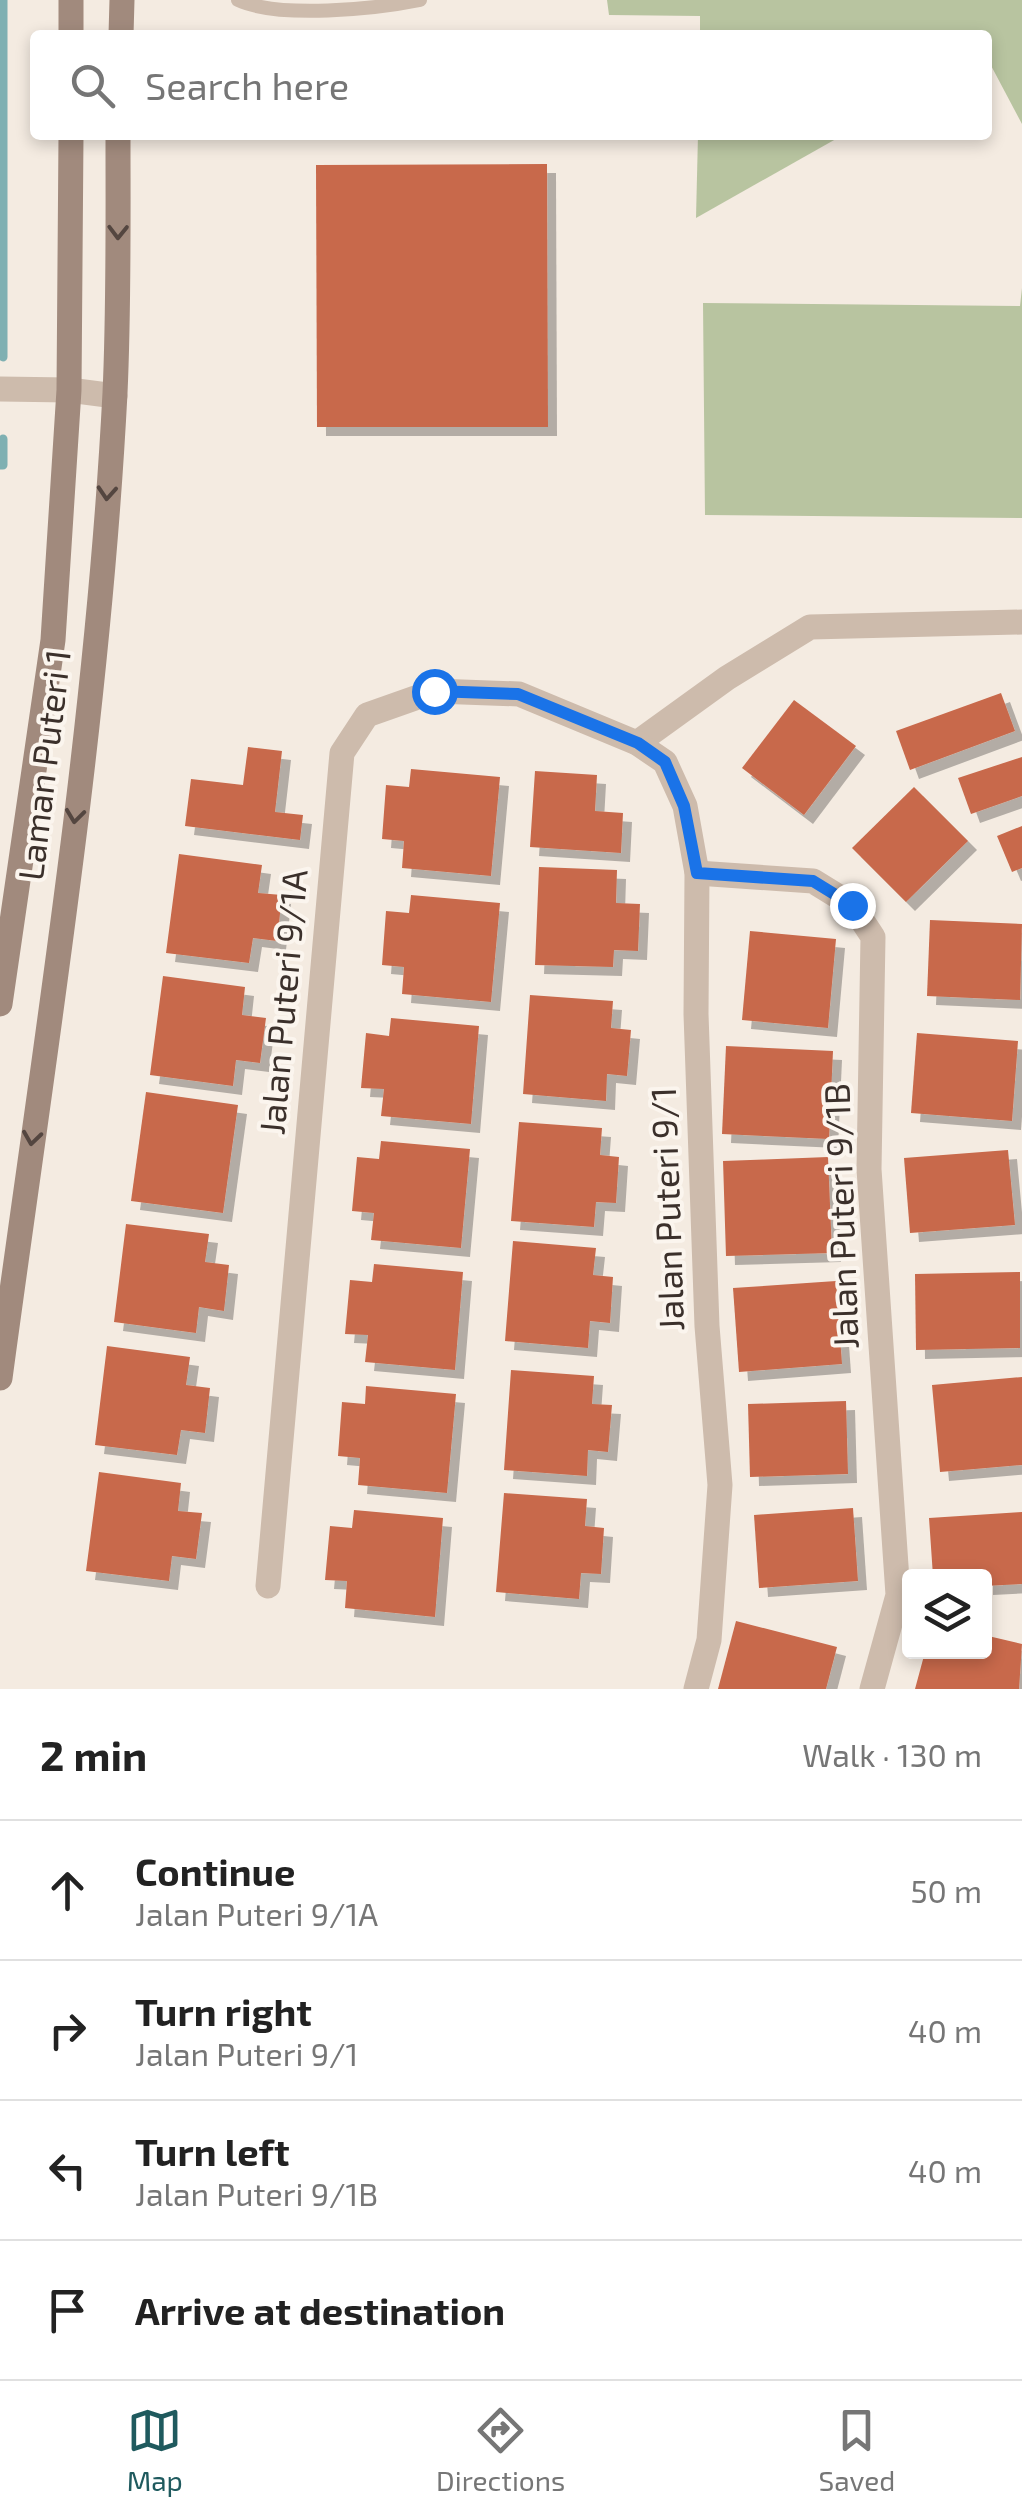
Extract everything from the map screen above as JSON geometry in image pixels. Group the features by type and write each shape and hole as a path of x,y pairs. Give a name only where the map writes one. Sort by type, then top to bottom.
{"main road":[{"path":"71,0 71,30"},
{"path":"121,30 122,0"},
{"name":"Laman Puteri 1","path":"0,1004 53,640 69,390 70,140"},
{"name":"Laman Puteri 1","path":"0,1378 67,883 98,611 114,396 118,140"}],"street":[{"path":"0,390 69,390 114,396"},
{"path":"638,743 727,678 810,627 1022,622"},
{"name":"Jalan Puteri 9/1A","path":"268,1586 342,754 368,715 434,691 518,694 638,743"},
{"name":"Jalan Puteri 9/1","path":"638,743 665,762 684,806 697,873 696,1014 707,1326 720,1485 709,1640 696,1689"},
{"name":"Jalan Puteri 9/1B","path":"697,873 813,881 852,905 873,937 869,1169 898,1596 872,1689"}],"lane":[{"path":"238,0 249,5 312,10 394,6 420,0"}],"green space":[{"path":"607,0 1022,0 1022,124 992,67 992,30 700,30 700,16 609,15"},
{"path":"698,140 834,140 696,218"},
{"path":"1022,288 1022,518 705,515 703,303 1020,306"}],"building":[{"path":"547,164 548,427 317,427 316,165"},
{"path":"1001,693 1015,731 910,770 896,731"},
{"path":"794,700 856,746 804,815 742,768"},
{"path":"248,747 282,751 275,812 303,815 300,840 185,826 191,779 243,785"},
{"path":"1022,757 1022,796 971,814 958,778"},
{"path":"411,769 500,777 491,876 402,868 404,841 382,839 386,785 409,787"},
{"path":"535,771 597,775 595,811 623,813 621,853 530,847"},
{"path":"914,787 968,841 906,902 852,848"},
{"path":"1022,826 1022,868 1012,872 997,836"},
{"path":"179,854 262,865 258,893 282,895 277,941 253,938 249,963 166,953"},
{"path":"539,867 617,870 616,903 640,904 638,951 614,950 613,967 535,965"},
{"path":"411,895 500,903 491,1002 402,994 404,967 382,965 386,911 409,913"},
{"path":"930,920 1022,924 1020,1000 927,996"},
{"path":"750,931 836,939 828,1028 742,1020"},
{"path":"163,976 245,987 242,1015 266,1018 260,1063 236,1060 233,1086 150,1075"},
{"path":"530,995 613,1001 611,1028 631,1030 627,1076 607,1074 606,1101 523,1094"},
{"path":"391,1018 479,1026 471,1124 381,1116 384,1089 361,1088 366,1033 389,1036"},
{"path":"917,1033 1018,1041 1012,1121 911,1113"},
{"path":"726,1046 833,1051 829,1139 722,1134"},
{"path":"146,1092 238,1105 223,1213 131,1201"},
{"path":"519,1122 602,1128 600,1155 619,1157 616,1203 596,1202 594,1227 511,1221"},
{"path":"381,1141 470,1149 461,1248 371,1240 374,1213 352,1211 357,1157 379,1159"},
{"path":"1008,1150 1015,1225 910,1233 904,1158"},
{"path":"828,1157 832,1253 726,1256 723,1161"},
{"path":"126,1224 209,1234 205,1262 229,1265 224,1311 199,1307 196,1333 114,1322"},
{"path":"513,1241 596,1248 593,1275 613,1277 610,1323 590,1321 588,1348 505,1341"},
{"path":"374,1264 463,1272 455,1370 365,1362 368,1335 345,1334 350,1280 372,1282"},
{"path":"1020,1272 1020,1348 916,1350 915,1274"},
{"path":"836,1281 842,1364 739,1372 733,1288"},
{"path":"107,1346 190,1357 186,1385 210,1388 205,1433 181,1430 177,1455 95,1445"},
{"path":"511,1370 594,1376 592,1404 612,1405 608,1452 588,1450 587,1476 504,1470"},
{"path":"1022,1377 1022,1465 940,1472 932,1385"},
{"path":"366,1386 456,1394 447,1493 358,1485 360,1458 338,1456 342,1402 365,1404"},
{"path":"846,1401 848,1474 750,1477 748,1404"},
{"path":"99,1472 181,1483 178,1511 202,1513 196,1559 172,1556 169,1581 86,1571"},
{"path":"504,1493 587,1499 585,1526 604,1528 601,1574 581,1573 579,1599 496,1592"},
{"path":"853,1508 858,1581 759,1588 754,1515"},
{"path":"354,1510 443,1518 435,1617 345,1608 347,1581 325,1580 330,1526 352,1528"},
{"path":"1022,1512 1022,1584 992,1586 992,1569 933,1569 929,1518"},
{"path":"736,1621 837,1647 826,1689 718,1689"},
{"path":"992,1637 1022,1644 1019,1689 915,1689 923,1659 992,1659"}],"waterway":[{"path":"3,0 3,357"},
{"path":"0,465 3,439"}],"route":[{"path":"434,691 518,694 638,743 665,762 684,806 697,873 813,881 852,905"}]}
